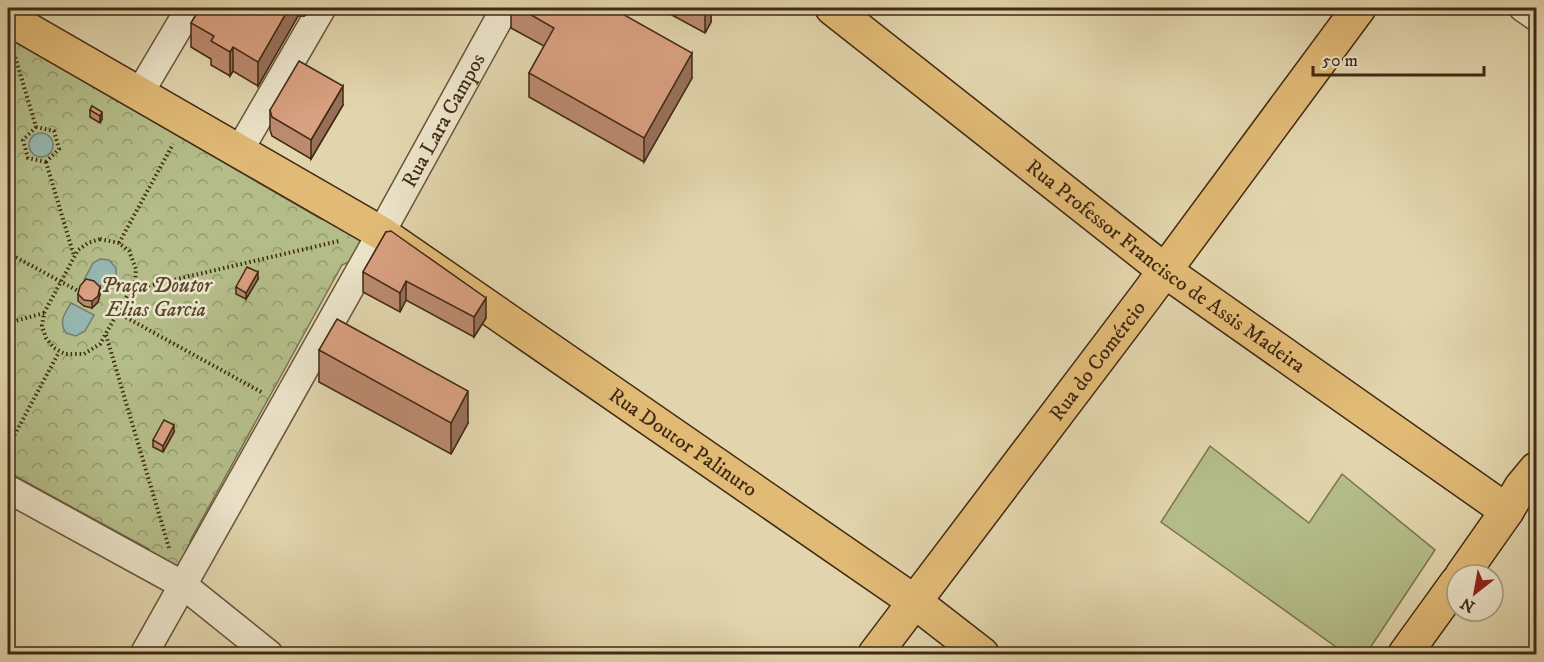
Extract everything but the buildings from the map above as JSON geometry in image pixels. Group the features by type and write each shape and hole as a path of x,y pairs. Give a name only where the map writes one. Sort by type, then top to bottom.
{"main road":[{"name":"Rua Professor Francisco de Assis Madeira","path":"832,8 1164,270 1507,511"},
{"name":"Rua do Comércio","path":"875,654 1146,296 1359,8"},
{"path":"9,31 139,94 381,233"},
{"name":"Rua Doutor Palinuro","path":"381,233 915,602 982,654"},
{"path":"1470,563 1521,487 1536,469"},
{"path":"1405,654 1445,599"}],"street":[{"path":"139,94 190,8"},
{"path":"239,152 322,8"},
{"name":"Rua Lara Campos","path":"381,233 505,8"},
{"path":"1523,8 1536,17"},
{"path":"144,654 381,233"},
{"path":"8,489 183,585 269,654"}],"path":[{"path":"9,31 36,127"},
{"path":"119,243 186,121"},
{"path":"36,127 23,140 28,158 46,162"},
{"path":"36,127 54,131 59,149 46,162"},
{"path":"46,162 74,256"},
{"path":"107,239 119,243 129,251 135,262 136,276 131,290 96,349 72,356 59,352 50,344 43,332 44,313 74,256 82,246 94,240 107,239"},
{"path":"131,290 341,241"},
{"path":"8,253 80,292"},
{"path":"8,323 44,313"},
{"path":"118,313 285,405"},
{"path":"106,335 166,538 183,585"},
{"path":"8,447 59,352"}],"green space":[{"name":"Praça Doutor Elias Garcia","path":"8,31 28,40 37,54 321,219 337,219 363,240 353,260 342,265 190,541 192,553 183,569 155,560 149,549 8,472"},
{"path":"1210,446 1309,523 1342,474 1435,550 1366,654 1346,654 1161,522"}],"water":[{"path":"41,133 50,136 53,145 50,154 41,157 32,154 29,145 32,136"},
{"path":"100,259 109,260 116,268 116,276 107,292 84,280 93,263"},
{"path":"71,303 94,315 85,331 76,336 66,333 63,325 63,318"}]}
